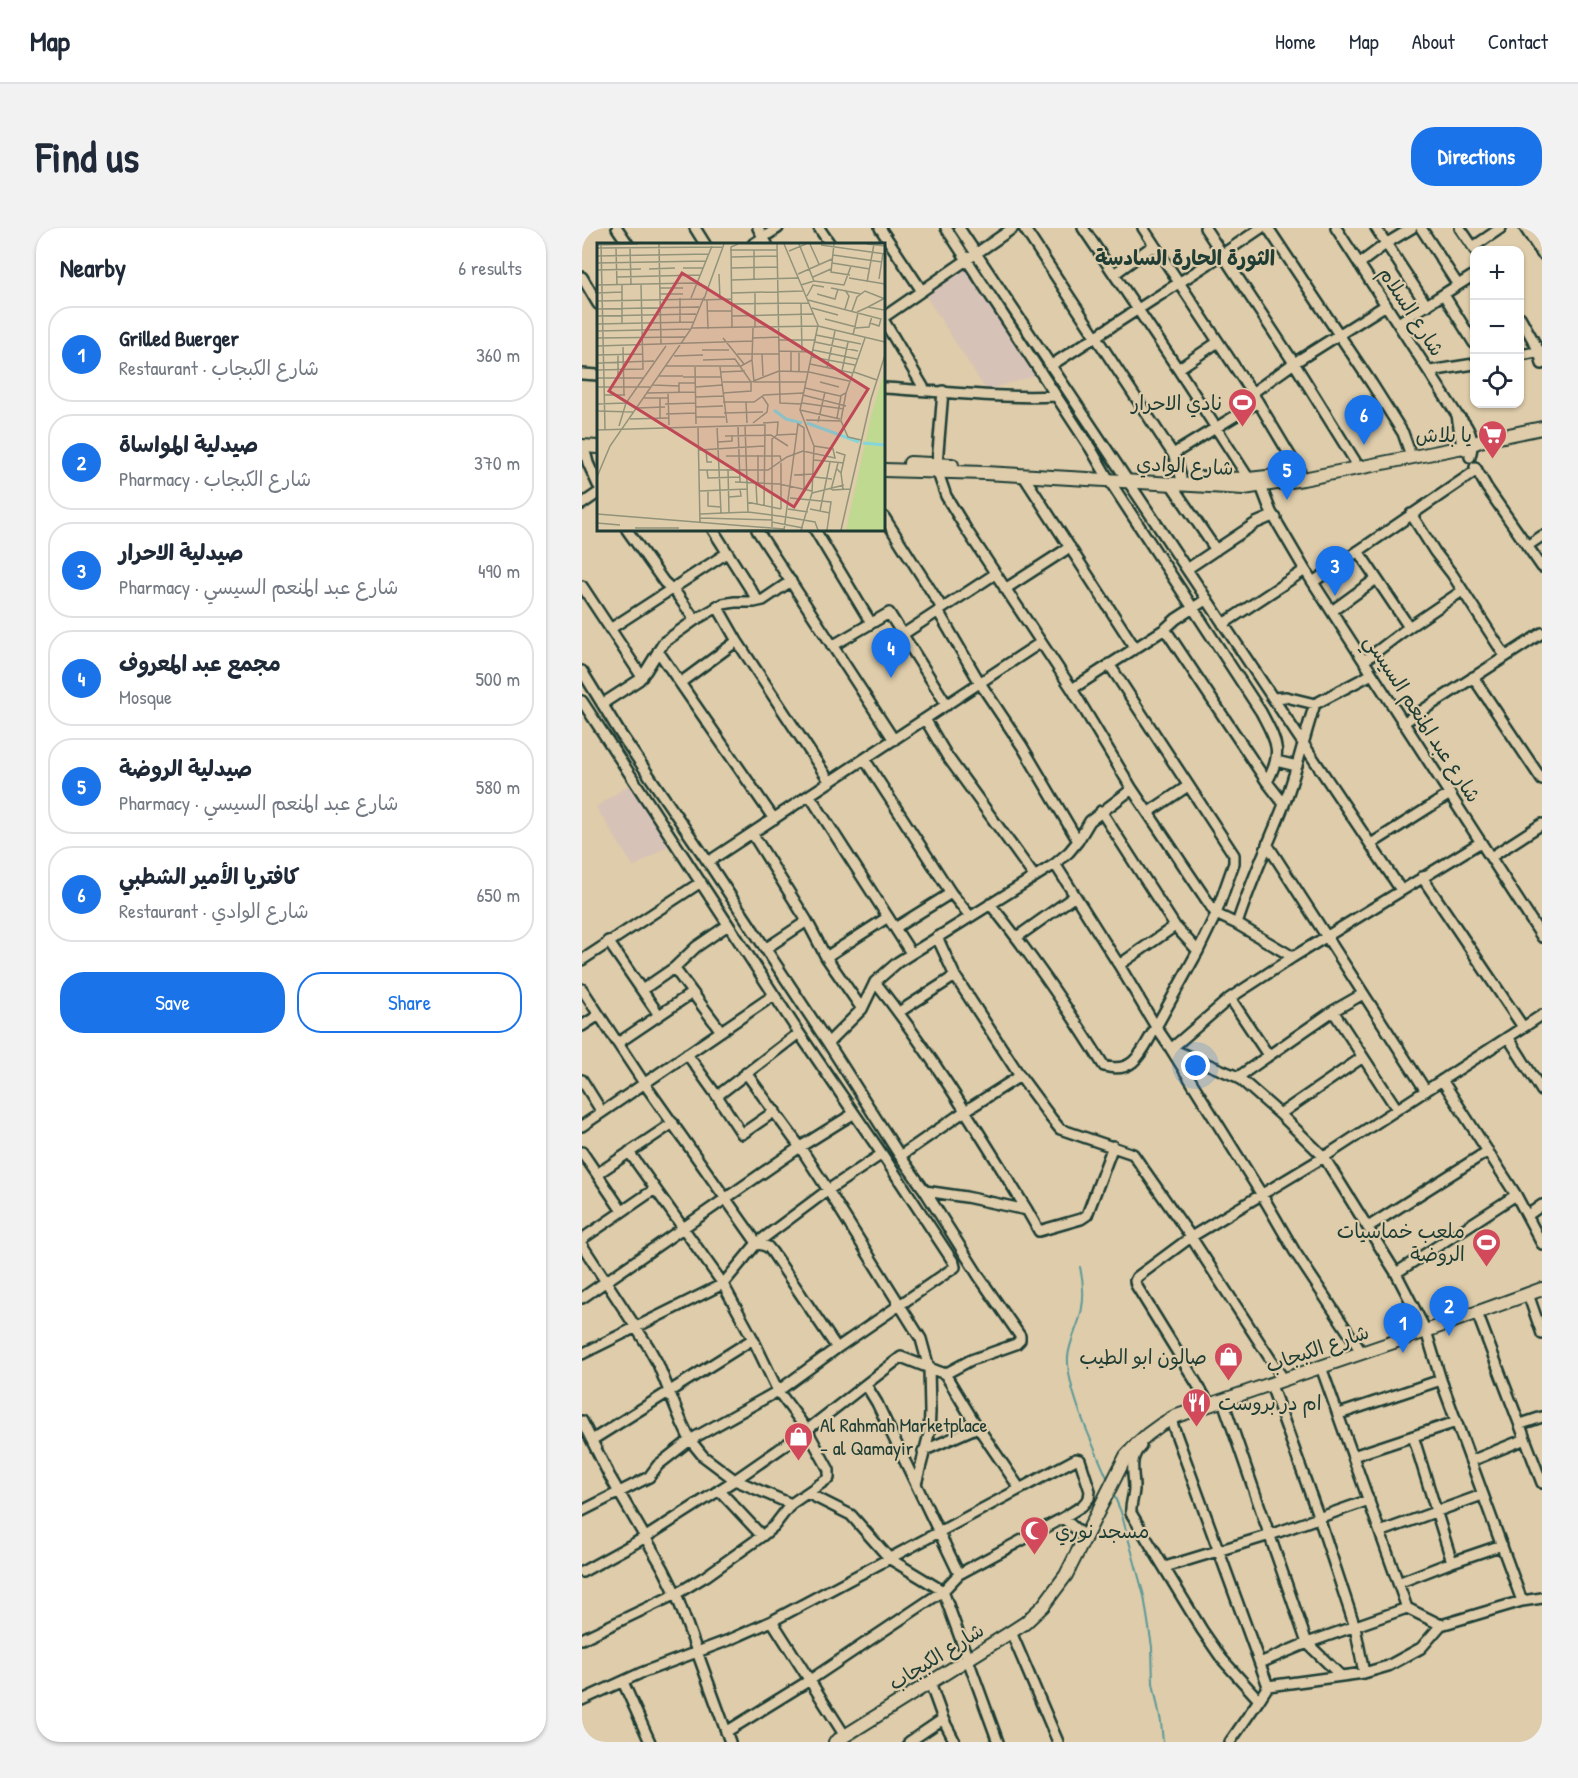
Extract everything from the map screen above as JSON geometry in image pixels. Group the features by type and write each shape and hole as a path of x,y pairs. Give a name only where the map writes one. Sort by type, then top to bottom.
{"main road":[{"name":"شارع الوادي","path":"885,462 937,468 1176,481 1244,488 1265,486 1470,445 1542,428"},
{"name":"شارع الوادي","path":"1176,481 1249,479 1300,472 1409,450 1470,445"},
{"name":"شارع الوادي","path":"885,470 937,468 958,472 1023,476 1107,477"},
{"name":"شارع الكبجاب","path":"840,1739 1011,1632 1037,1611 1066,1575 1126,1456 1138,1442 1155,1429 1223,1401 1542,1289"}],"street":[{"path":"617,228 627,243"},
{"path":"758,228 765,241 778,228"},
{"path":"819,228 829,243"},
{"path":"880,228 922,291"},
{"path":"946,228 1261,712 1276,744 1275,767 1267,782"},
{"path":"959,228 1401,890"},
{"path":"885,318 1013,228"},
{"path":"1024,228 1173,454 1178,465 1176,481 1216,550"},
{"path":"1143,228 1258,402 1300,472"},
{"path":"1205,228 1355,461"},
{"path":"1050,366 1261,228"},
{"path":"1268,228 1403,433 1409,450"},
{"name":"شارع السلام","path":"1336,228 1463,421 1477,470 1542,567"},
{"path":"1376,228 1426,306"},
{"path":"1359,264 1386,243 1412,228"},
{"path":"1421,228 1458,285"},
{"path":"1460,228 1472,246"},
{"path":"1478,246 1501,228"},
{"path":"1525,228 1538,238 1542,254"},
{"path":"699,229 705,243"},
{"path":"1088,230 1114,274 1249,479"},
{"path":"1114,274 1154,245"},
{"path":"582,277 597,302"},
{"path":"1398,323 1470,278"},
{"path":"582,297 591,292"},
{"path":"1444,295 1470,337"},
{"path":"1252,393 1294,363 1386,305"},
{"path":"885,321 925,390"},
{"path":"1524,323 1541,351 1542,364"},
{"path":"1178,369 1218,342"},
{"path":"1524,355 1541,351"},
{"path":"1430,371 1470,365"},
{"path":"582,374 597,375"},
{"path":"885,388 982,395 1056,396"},
{"path":"943,392 937,468 946,496 955,511 1072,689 1132,789 1216,915 1237,924 1293,957"},
{"path":"1173,454 1258,402"},
{"path":"587,453 588,463 597,483"},
{"path":"1312,582 1477,470"},
{"path":"1023,476 1135,648"},
{"name":"شارع عبد المنعم السيسي","path":"1265,486 1267,504 1312,582 1542,937"},
{"path":"582,504 597,494"},
{"path":"1410,514 1505,656"},
{"path":"1187,569 1256,523 1270,517 1276,518"},
{"path":"885,519 940,610 980,683 1022,746 1078,841"},
{"path":"628,531 664,582 679,597 695,620"},
{"path":"714,531 758,601"},
{"path":"758,531 894,740"},
{"path":"816,531 871,623"},
{"path":"1527,546 1542,536"},
{"path":"1005,589 1070,547"},
{"path":"1358,551 1409,627"},
{"path":"610,629 728,553"},
{"path":"1223,624 1305,570"},
{"path":"902,635 995,574"},
{"path":"1332,611 1376,579"},
{"path":"602,704 642,676 668,638 695,620 717,606 758,601 791,582"},
{"path":"582,586 642,676"},
{"path":"1364,661 1462,591"},
{"path":"1072,689 1207,599"},
{"path":"717,606 737,641 830,783"},
{"path":"832,646 889,613 947,705"},
{"path":"1165,629 1284,804"},
{"path":"1403,723 1542,633"},
{"path":"680,682 737,641"},
{"path":"691,866 752,833 810,796 1040,643"},
{"path":"658,651 774,819"},
{"path":"1230,662 1243,653"},
{"path":"990,904 1017,937 1104,1066 1115,1069 1126,1068 1134,1062 1156,1028 1216,915 1234,863 1234,855 1109,664"},
{"path":"582,671 1020,1336 1016,1344 972,1360 945,1374"},
{"path":"1273,698 1286,697 1315,704 1372,674"},
{"path":"1473,677 1542,779"},
{"path":"582,701 955,1267 778,1391 690,1440 658,1465 650,1477 582,1511"},
{"path":"1237,924 1248,890 1284,804 1315,704"},
{"path":"926,719 947,756 1034,876"},
{"path":"865,760 951,893 970,916"},
{"path":"1276,761 1297,766"},
{"path":"1149,812 1188,786"},
{"path":"808,1046 825,1039 862,1009 875,982 888,969 1055,864 1078,841 1090,821 1132,789"},
{"path":"1371,844 1450,794"},
{"path":"810,796 911,953"},
{"path":"1101,811 1175,926 1198,951"},
{"path":"1491,857 1542,824"},
{"path":"752,833 807,921 826,957 862,1009"},
{"path":"1171,1049 1230,998 1326,936 1481,842"},
{"path":"1267,844 1426,1090"},
{"path":"1055,864 1262,1195 1295,1252 1362,1353"},
{"path":"1422,877 1523,1027"},
{"path":"582,960 701,882"},
{"path":"895,928 951,893"},
{"path":"1017,937 1076,896"},
{"path":"826,957 888,917"},
{"path":"765,949 807,921"},
{"path":"642,990 728,925"},
{"path":"1119,965 1175,926"},
{"path":"937,937 955,976 1020,1076 1060,1130 1133,1154 1284,1380"},
{"path":"608,941 659,1015"},
{"path":"674,968 721,1031"},
{"path":"899,1012 955,976"},
{"path":"875,982 899,1012 965,1112 1039,1231 1084,1218 1087,1215 1113,1146"},
{"path":"582,989 644,1083 757,1243 768,1247 772,1252 837,1348"},
{"path":"618,1043 692,993"},
{"path":"1238,1077 1333,1011 1363,994"},
{"path":"582,1126 774,995"},
{"path":"1230,998 1268,1055"},
{"path":"1333,1011 1397,1109"},
{"path":"582,1026 599,1015"},
{"path":"1210,1406 1142,1295 1136,1281 1137,1277 1191,1238 1324,1156 1542,1015"},
{"path":"717,1096 799,1033"},
{"path":"1508,1037 1542,1091"},
{"path":"1171,1049 1238,1077 1324,1156 1396,1273 1426,1331 1441,1380 1522,1601"},
{"path":"687,1054 742,1134 775,1111"},
{"path":"1280,1114 1363,1056"},
{"path":"746,1073 800,1147 921,1339 929,1368 930,1412 929,1434 916,1484"},
{"path":"900,1156 1020,1076"},
{"path":"582,1080 602,1112"},
{"path":"1442,1080 1516,1195 1542,1244"},
{"path":"582,1298 800,1147 853,1114"},
{"path":"597,1174 673,1123"},
{"path":"1368,1227 1488,1150"},
{"path":"582,1152 622,1211"},
{"path":"582,1639 676,1594 706,1576 762,1536 774,1526 791,1504 829,1478 830,1474 807,1430 778,1391 723,1284 629,1152"},
{"path":"582,1354 723,1284 757,1243 828,1190 882,1154"},
{"path":"582,1239 655,1189"},
{"path":"925,1191 1027,1210"},
{"path":"1396,1273 1516,1195"},
{"path":"1528,1215 1542,1205"},
{"path":"582,1245 658,1364 690,1440 703,1456 735,1480 791,1504"},
{"path":"1528,1294 1542,1334"},
{"path":"1477,1313 1542,1483"},
{"path":"592,1440 753,1339"},
{"path":"582,1572 646,1537 735,1480 807,1430 901,1357 945,1374 1020,1489"},
{"path":"1321,1367 1407,1608 1441,1625"},
{"path":"1339,1414 1441,1380"},
{"path":"866,1385 877,1403 958,1574"},
{"path":"1271,1385 1355,1627 1364,1673"},
{"path":"1223,1401 1307,1643 1341,1676"},
{"path":"1521,1424 1542,1417"},
{"path":"1259,1700 1222,1659 1202,1630 1131,1513 1130,1506 1134,1490 1131,1462 1137,1450 1173,1420 1218,1552 1268,1686"},
{"path":"1353,1456 1456,1422"},
{"path":"924,1451 978,1427"},
{"path":"584,1428 676,1594 730,1742"},
{"path":"1413,1436 1452,1562"},
{"path":"1471,1461 1525,1439"},
{"path":"582,1700 772,1621 1078,1459 1090,1491 1089,1498 1082,1506 958,1574 943,1591 810,1680 726,1732"},
{"path":"719,1490 762,1536"},
{"path":"807,1493 851,1515 890,1559 943,1591 998,1742"},
{"path":"1380,1532 1482,1495"},
{"path":"1165,1567 1270,1536 1369,1500"},
{"path":"1063,1518 1085,1537"},
{"path":"1398,1582 1502,1545"},
{"path":"1230,1742 1268,1686 1364,1673 1388,1666 1421,1648 1441,1625 1522,1601 1542,1598"},
{"path":"1260,1663 1307,1643 1407,1608"},
{"path":"772,1621 810,1680 840,1739"},
{"path":"1011,1632 1058,1742"},
{"path":"623,1682 650,1742"},
{"path":"930,1683 943,1719 955,1742"},
{"path":"909,1742 943,1719"}],"shaded area":[{"path":"975,258 1051,371 986,390 924,293"},
{"path":"629,785 669,845 634,867 596,807"}],"waterway":[{"path":"1080,1267 1083,1304 1069,1349 1069,1370 1082,1419 1108,1480"},
{"path":"1113,1493 1121,1512 1144,1596 1152,1647 1153,1683 1163,1742"}],"place":[{"name":"نادي الاحرار","path":"1243,428"},
{"name":"كافتريا الأمير الشطبي","path":"1364,445"},
{"name":"يا بلاش","path":"1493,460"},
{"name":"صيدلية الروضة","path":"1287,500"},
{"name":"صيدلية الاحرار","path":"1335,596"},
{"name":"مجمع عبد المعروف","path":"891,678"},
{"name":"ملعب خماسيات الروضة","path":"1486,1268"},
{"name":"صيدلية المواساة","path":"1449,1336"},
{"name":"Grilled Buerger","path":"1403,1353"},
{"name":"صالون ابو الطيب","path":"1228,1382"},
{"name":"ام در بروست","path":"1197,1428"},
{"name":"Al Rahmah Marketplace - al Qamayir","path":"799,1462"},
{"name":"مسجد نوري","path":"1034,1556"}],"district":[{"name":"الثورة الحارة السادسة","path":"1185,257"}]}
